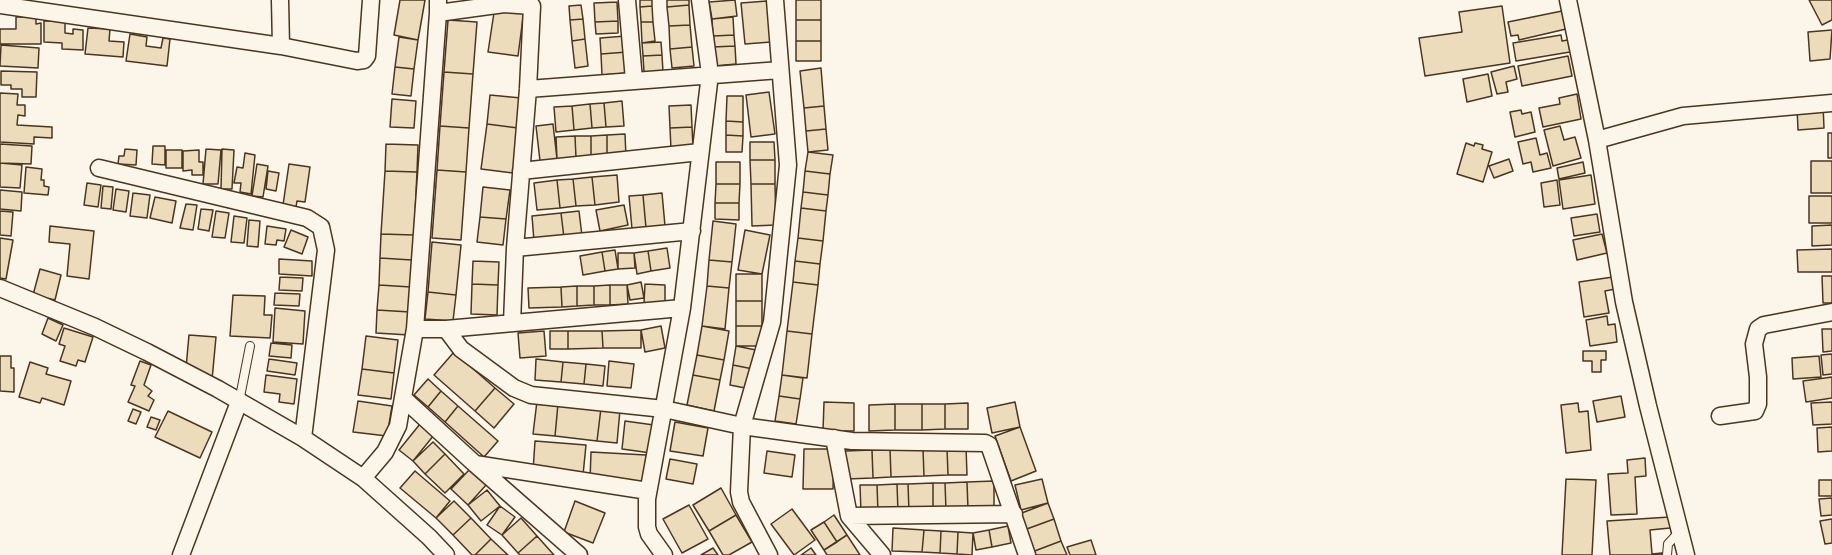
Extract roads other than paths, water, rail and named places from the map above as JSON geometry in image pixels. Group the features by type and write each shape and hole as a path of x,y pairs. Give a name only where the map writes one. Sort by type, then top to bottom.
{"street":[{"path":"280,0 281,46"},
{"path":"0,5 281,46 357,61 364,60 367,56 371,0"},
{"path":"627,0 634,80"},
{"path":"664,555 649,534 647,527 648,491 682,308 710,74 700,0"},
{"path":"769,555 740,497 742,426 772,322 788,165 775,0"},
{"path":"1568,0 1597,140 1624,302 1686,555"},
{"path":"363,478 385,452 398,426 415,328 438,7 533,3 515,248 512,323"},
{"path":"528,88 780,70"},
{"path":"1597,140 1683,116 1832,103"},
{"path":"521,171 700,152"},
{"path":"99,168 307,218 321,227 326,250 303,438"},
{"path":"515,248 692,231"},
{"path":"0,288 95,327 147,352 303,438 363,478 446,555"},
{"path":"415,328 446,328 682,308"},
{"path":"1720,416 1755,411 1758,404 1758,377 1754,344 1758,330 1764,325 1832,312"},
{"path":"446,328 461,349 514,388 531,395 664,409 742,426 852,441 986,443 1028,555"},
{"path":"403,398 579,555"},
{"path":"181,555 239,402"},
{"path":"834,438 849,516 882,555"},
{"path":"475,464 648,491"},
{"path":"849,516 1014,513"}],"lane":[{"path":"239,402 250,346"},
{"path":"1667,555 1668,543 1681,530"}]}
